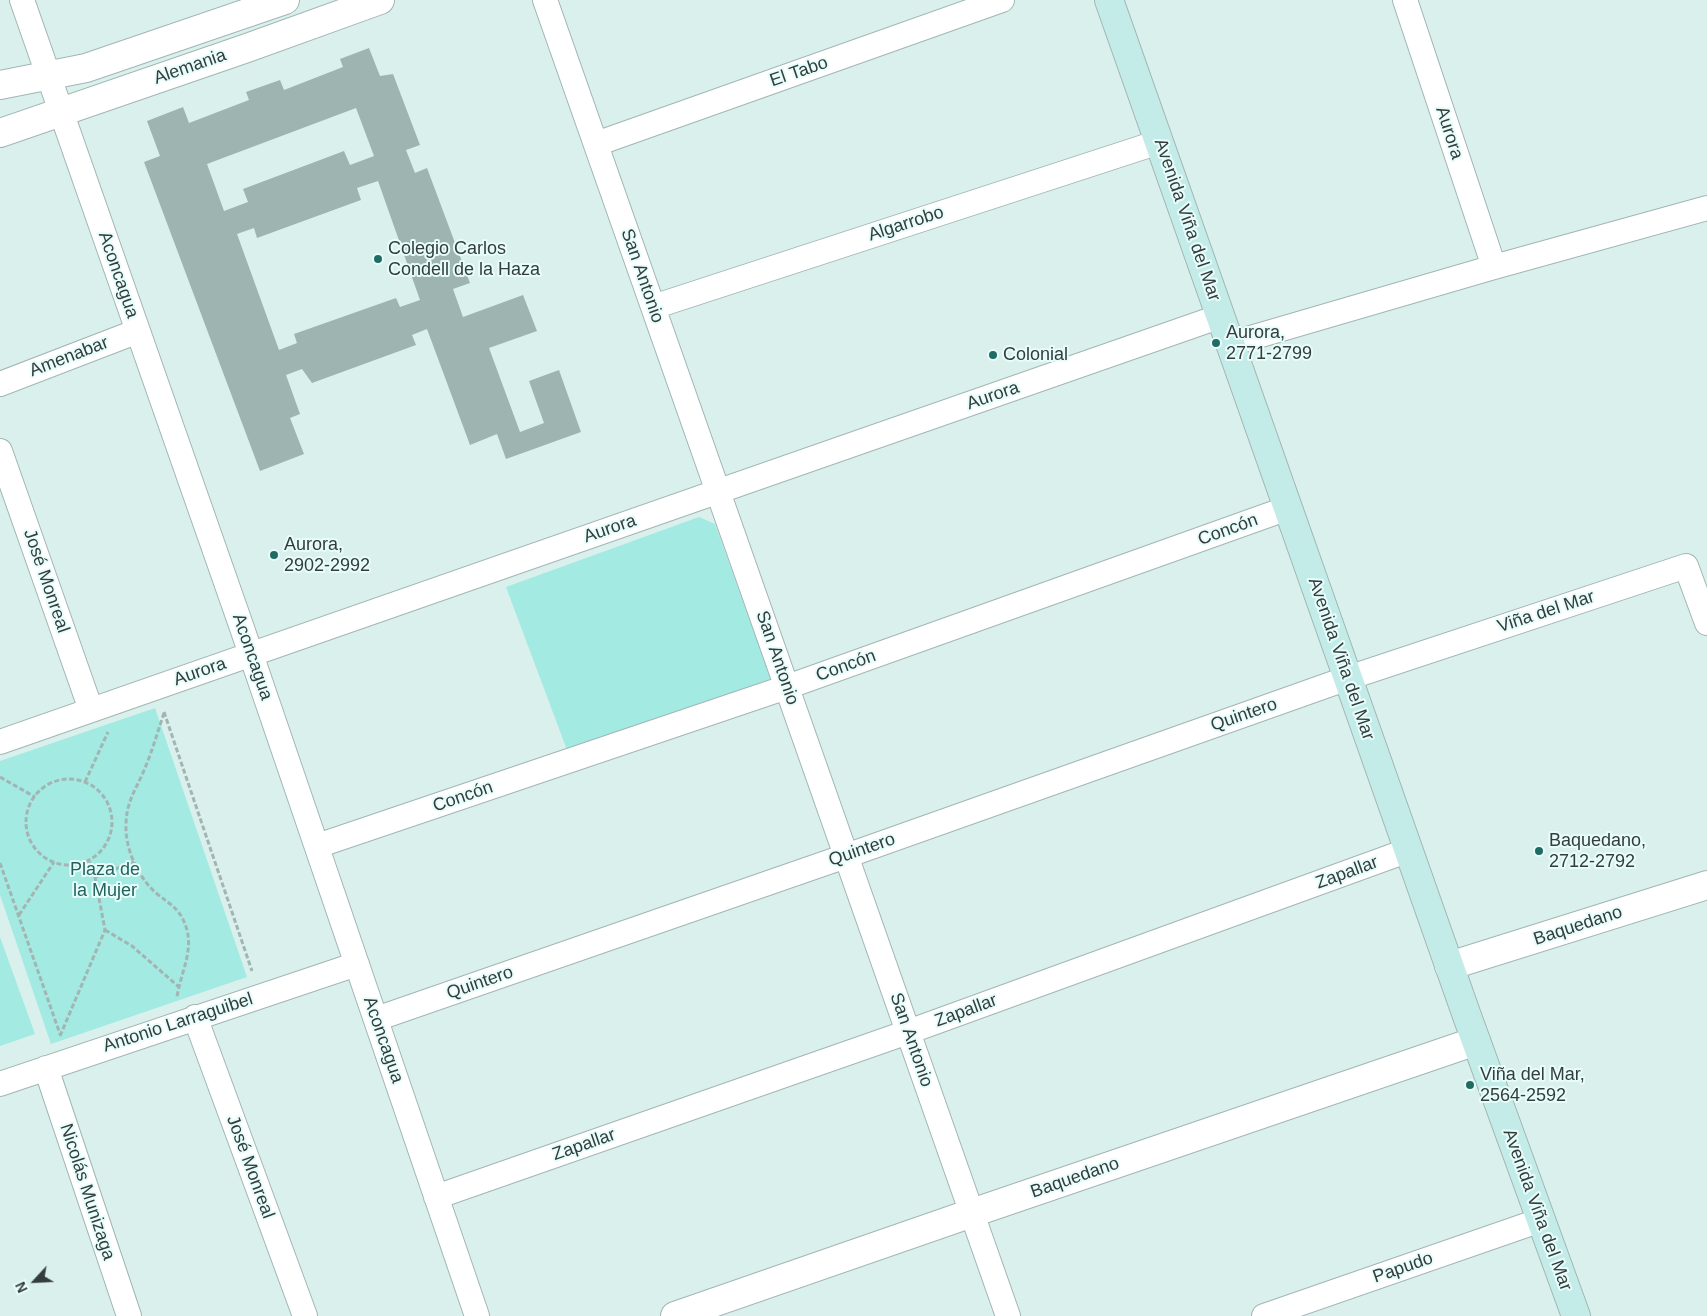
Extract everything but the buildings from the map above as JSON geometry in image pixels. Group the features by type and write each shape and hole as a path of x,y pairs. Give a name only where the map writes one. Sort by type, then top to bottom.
{"main road":[{"name":"Avenida Viña del Mar","path":"1109,0 1449,966 1576,1316"}],"street":[{"name":"Aconcagua","path":"22,0 251,654 477,1316"},
{"name":"Alemania","path":"0,85 86,68 285,0"},
{"name":"Alemania","path":"0,133 248,48 380,0"},
{"name":"San Antonio","path":"545,0 1008,1316"},
{"name":"El Tabo","path":"596,144 1002,0"},
{"name":"Aurora","path":"1405,0 1494,267"},
{"name":"Algarrobo","path":"653,307 1159,142"},
{"path":"1230,344 1494,267 1707,208"},
{"name":"Aurora","path":"0,742 1221,316"},
{"name":"Amenabar","path":"0,384 138,331"},
{"name":"José Monreal","path":"0,451 91,710"},
{"name":"Concón","path":"317,846 787,688 1288,508"},
{"name":"Viña del Mar","path":"1348,678 1686,566 1707,623"},
{"name":"Quintero","path":"376,1019 846,856 1348,678"},
{"name":"Zapallar","path":"436,1197 908,1032 1409,850"},
{"name":"Baquedano","path":"1449,966 1707,885"},
{"name":"Antonio Larraguibel","path":"0,1084 357,964"},
{"name":"José Monreal","path":"185,1021 305,1316"},
{"name":"Baquedano","path":"675,1316 972,1212 1476,1041"},
{"name":"Nicolás Munizaga","path":"46,1068 128,1316"},
{"name":"Papudo","path":"1264,1316 1541,1220"}],"path":[{"path":"156,688 261,996"},
{"path":"85,782 122,700"},
{"path":"164,713 142,776 133,791 128,807 126,826 128,844 134,862 143,879 156,893 172,904 181,916 187,930 189,945 187,959 178,987 185,1021"},
{"path":"0,777 35,797"},
{"path":"73,779 85,782 96,788 105,797 110,808 113,820 107,843 90,860 66,865 54,862 39,852 29,836 26,824 32,800 39,791 61,780 73,779"},
{"path":"46,1068 105,930 90,860"},
{"path":"18,916 54,862"},
{"path":"95,877 134,862"},
{"path":"0,863 60,1035"},
{"path":"105,930 132,946 178,987"}],"green space":[{"path":"699,517 715,524 771,679 567,750 506,587"},
{"name":"Plaza de la Mujer","path":"155,708 247,977 51,1044 0,895 0,761"},
{"path":"0,937 35,1034 0,1046"}],"place":[{"name":"Colegio Carlos Condell de la Haza","path":"378,259"},
{"name":"Aurora, 2771-2799","path":"1216,343"},
{"name":"Colonial","path":"993,355"},
{"name":"Aurora, 2902-2992","path":"274,555"},
{"name":"Baquedano, 2712-2792","path":"1539,851"},
{"name":"Viña del Mar, 2564-2592","path":"1470,1085"}]}
